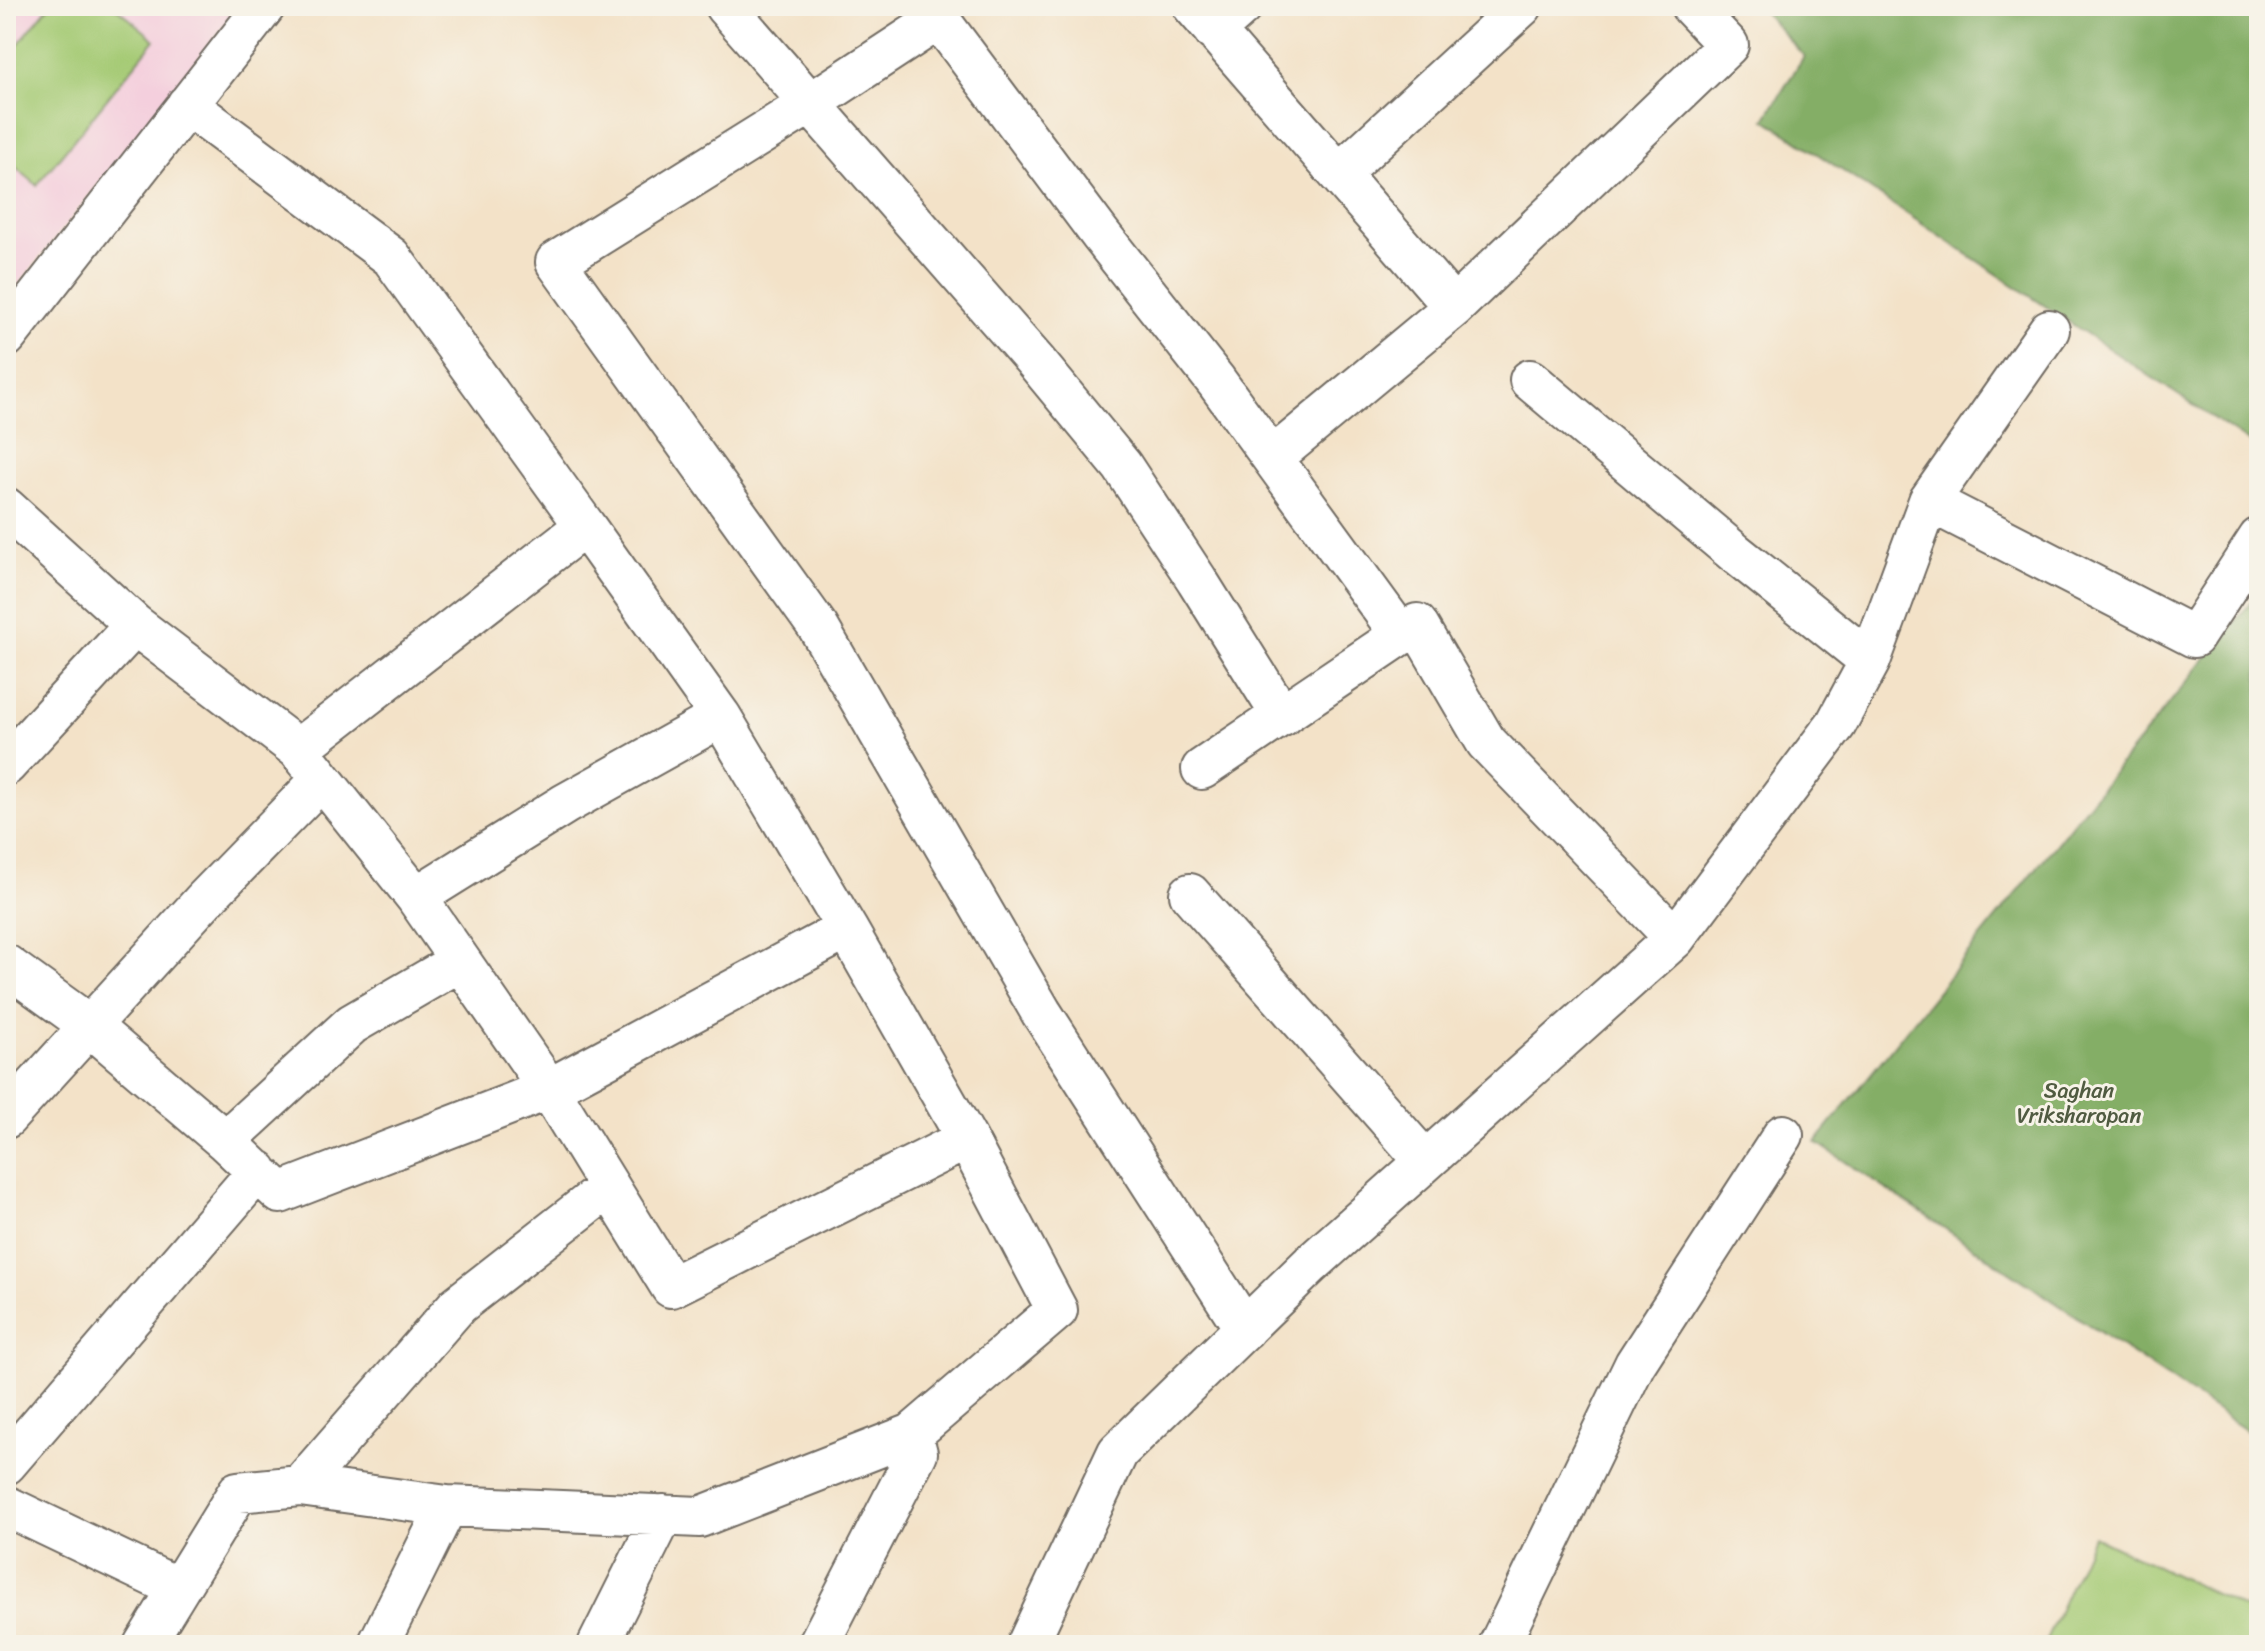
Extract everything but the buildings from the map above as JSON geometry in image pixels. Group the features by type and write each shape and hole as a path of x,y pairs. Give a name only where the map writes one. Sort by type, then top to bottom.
{"street":[{"path":"6,337 265,6"},
{"path":"725,6 1037,363 1122,466 1282,716"},
{"path":"1339,174 1522,6"},
{"path":"1272,458 1454,307 1728,45 1691,6"},
{"path":"1245,1329 1041,1012 818,627 556,262 811,103 935,13 1100,234 1216,381 1401,635"},
{"path":"1216,14 1339,174 1454,307"},
{"path":"144,1645 238,1492 300,1486 447,1506 700,1517 912,1434 1057,1310 967,1139 721,717 391,257 187,105"},
{"path":"1027,1645 1118,1452 1311,1264 1675,938 1836,724 1870,661 1929,501 2049,330"},
{"path":"1530,380 1735,553 1870,661"},
{"path":"1929,501 2194,637 2259,538"},
{"path":"6,508 135,625 310,764 416,897 549,1089 671,1287 967,1139"},
{"path":"6,1118 204,900 310,764 585,526"},
{"path":"1202,769 1417,624 1486,742 1675,938"},
{"path":"6,765 135,625"},
{"path":"416,897 565,804 721,717"},
{"path":"1190,894 1425,1161"},
{"path":"6,965 89,1025 225,1141 280,1193 549,1089 847,929"},
{"path":"225,1141 352,1024 460,961"},
{"path":"1499,1645 1635,1364 1783,1135"},
{"path":"6,1464 258,1171"},
{"path":"300,1486 458,1305 609,1187"},
{"path":"818,1645 917,1453 912,1434"},
{"path":"6,1506 178,1588"},
{"path":"378,1645 447,1506"},
{"path":"598,1645 663,1515"}],"shaded area":[{"path":"6,6 240,6 6,300"}],"green space":[{"path":"49,6 114,6 155,40 37,185 6,159 6,59"},
{"path":"1758,6 2259,6 2259,449 1765,119 1804,56"},
{"name":"Saghan Vriksharopan","path":"2259,592 2259,1439 1816,1142"},
{"path":"2093,1536 2259,1615 2259,1645 2044,1645"}]}
